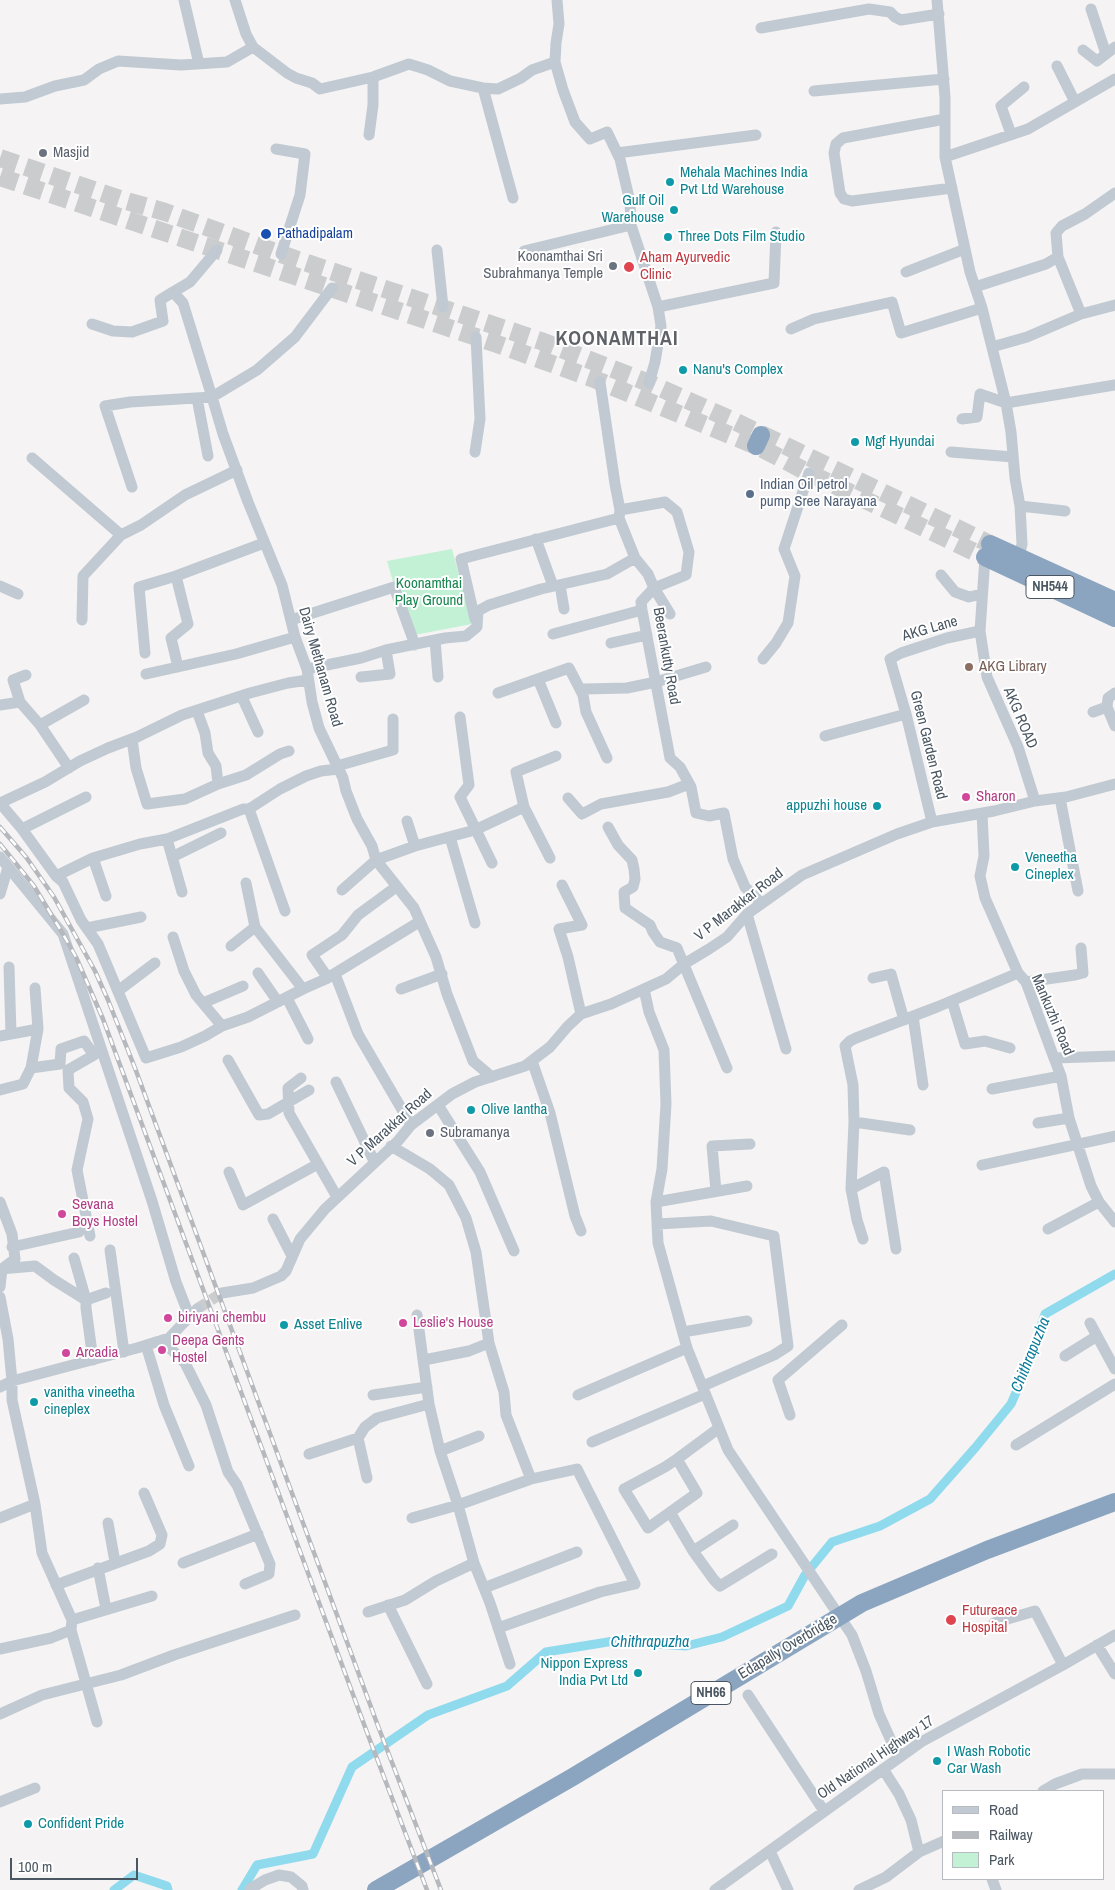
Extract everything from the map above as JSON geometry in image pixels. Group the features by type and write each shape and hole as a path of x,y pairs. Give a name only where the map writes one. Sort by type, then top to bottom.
{"highway":[{"name":"NH544","path":"988,551 1019,557 1115,601"},
{"name":"NH544","path":"988,551 1115,618"},
{"name":"Edapally Overbridge","path":"376,1890 571,1778 862,1603 939,1570 1115,1502"}],"street":[{"path":"184,0 199,64"},
{"path":"235,0 246,34 253,47 287,73 312,83 320,89 373,77 409,64 428,70 450,81 498,89 521,78 532,70 555,62"},
{"path":"557,0 559,24 555,62 575,122 590,139 607,132 617,153 630,202 630,225 658,307 661,326 655,362 649,383"},
{"path":"937,0 944,80 945,157 965,249 1006,403 1020,506 1022,544 1019,557"},
{"path":"760,28 868,9 890,12 901,20 939,14"},
{"path":"1083,50 1097,61 1111,50 1091,9"},
{"path":"0,99 25,97 55,86 84,80 99,69 118,62 181,65 227,62 253,47"},
{"path":"1057,66 1075,102"},
{"path":"369,136 373,105 373,77"},
{"path":"945,157 1028,129 1115,79"},
{"path":"814,91 944,80"},
{"path":"1010,134 1001,106 1024,87"},
{"path":"483,88 513,198"},
{"path":"945,119 843,138 836,144 834,154 840,194 844,199 852,201 952,188"},
{"path":"617,153 756,136"},
{"path":"276,149 306,154 300,194 281,254"},
{"path":"1081,314 1058,258 1056,233 1062,226 1085,214 1115,193"},
{"path":"524,251 630,225"},
{"path":"658,307 774,283 776,232"},
{"path":"906,272 965,249"},
{"path":"92,324 113,331 132,332 163,321 160,300 190,282 217,250"},
{"path":"437,250 442,307"},
{"path":"975,287 1046,264 1058,258"},
{"path":"132,486 105,406 130,402 212,397 257,370 295,337 332,288"},
{"name":"Dairy Methanam Road","path":"174,292 183,303 223,434 282,585 295,637 308,675 319,728 338,768 357,819 372,846 376,860 414,908 442,974 473,1061 492,1077"},
{"path":"791,329 814,319 892,302 901,333 982,308"},
{"path":"992,347 1028,337 1081,314 1115,305"},
{"path":"475,452 480,420 476,337"},
{"name":"Beerankutty Road","path":"600,382 620,514 635,558 648,574 654,588 641,602 670,758 680,767 689,784 696,813 709,816 724,813 733,859 745,888 761,903"},
{"path":"962,419 976,417 980,394 1006,403 1115,385"},
{"path":"198,398 208,456"},
{"path":"951,452 1013,457"},
{"path":"32,458 121,535"},
{"path":"82,620 83,576 121,535 141,525 185,495 237,470"},
{"path":"763,659 776,643 788,622 795,576 784,549 809,473"},
{"path":"477,627 461,559 665,502 677,512 689,552 686,575 654,588 670,614"},
{"path":"1020,506 1066,511"},
{"path":"536,539 564,609"},
{"path":"145,653 138,587 176,576 264,543"},
{"name":"AKG ROAD","path":"988,551 982,594 980,631 987,677 1018,747 1035,801"},
{"path":"420,922 331,976 248,1017 222,1026 181,1047 146,1058 98,944 81,920 63,882 56,876 22,829 0,803 45,782 80,761 132,739 161,724 288,683 308,675 326,664 344,663 386,650 466,636 477,627 478,611 489,605 556,585 606,574 635,558"},
{"path":"941,575 955,592 969,597 982,594"},
{"path":"176,576 188,624 171,638 178,667"},
{"path":"0,586 18,594"},
{"path":"291,620 394,587 414,645"},
{"path":"553,634 642,610"},
{"name":"AKG Lane","path":"890,660 901,653 947,638 980,631"},
{"path":"611,643 646,635"},
{"path":"146,674 236,654 295,637"},
{"path":"435,640 438,677"},
{"path":"361,677 390,674 386,650"},
{"name":"Green Garden Road","path":"890,660 906,714 932,822"},
{"path":"583,694 584,689 627,688 656,682 706,667"},
{"path":"498,693 569,668 583,694 586,712 607,758"},
{"path":"26,675 13,680 20,702 40,725 69,768"},
{"path":"538,679 556,723"},
{"path":"1115,693 1108,698 1107,707 1115,726"},
{"path":"242,697 258,732"},
{"path":"40,725 84,700"},
{"path":"0,705 20,702"},
{"path":"1093,712 1107,707"},
{"path":"197,711 205,733 208,752 216,766 218,784"},
{"path":"825,736 906,714"},
{"path":"460,717 469,785 460,797 492,863"},
{"path":"56,876 93,858 140,844 167,840 242,810 249,809 300,778 393,750 393,719"},
{"path":"132,739 136,768 147,804 185,799 218,784 246,775 280,754 289,751"},
{"path":"550,858 524,807 516,772 556,756"},
{"path":"568,798 582,814 601,804 668,792 689,784"},
{"name":"V P Marakkar Road","path":"222,1294 253,1288 274,1280 286,1271 300,1239 337,1197 411,1125 452,1094 475,1082 524,1066 550,1047 581,1014 612,1004 666,979 684,964 727,936 747,914 802,875 897,834 932,822 994,811 1035,801 1060,798 1115,784"},
{"path":"22,829 86,797"},
{"path":"1060,798 1078,891"},
{"path":"342,890 376,860 415,846 475,830 524,807"},
{"path":"249,809 284,911"},
{"name":"Mankuzhi Road","path":"982,813 984,856 980,876 985,898 998,932 1018,973 1026,982 1061,1076 1069,1118 1091,1186 1099,1202 1115,1222"},
{"path":"407,821 415,846"},
{"path":"608,828 618,845 632,860 634,869 635,879 633,887 624,892 624,908 650,925 660,942 677,948 727,1068"},
{"path":"172,857 221,833"},
{"path":"450,836 475,923"},
{"path":"167,840 182,892"},
{"path":"0,857 63,934 152,1201 176,1282 193,1313 174,1333 162,1340 124,1352 12,1381 0,1386"},
{"path":"93,858 106,896"},
{"path":"0,894 8,867"},
{"path":"246,883 255,927 303,989"},
{"path":"562,885 582,925 559,929 568,957 581,1014"},
{"path":"396,887 358,915 342,935 312,954 331,976 358,1034 411,1125"},
{"path":"747,914 786,1049"},
{"path":"87,928 141,917"},
{"path":"231,946 255,927"},
{"path":"173,937 184,971 196,995 222,1026"},
{"path":"1026,982 1083,973 1081,948"},
{"path":"118,991 155,963"},
{"path":"9,967 5,1035 38,1029"},
{"path":"258,973 282,1000 308,1039"},
{"path":"863,1239 851,1189 854,1122 853,1085 845,1046 850,1041 1018,973"},
{"path":"401,989 442,974"},
{"path":"873,978 891,974 908,1018 923,1085"},
{"path":"203,1003 244,986"},
{"path":"0,1090 23,1084 31,1068 38,1029 35,988"},
{"path":"644,989 649,1012 664,1050 666,1104 662,1169 656,1202 658,1243 688,1348 719,1428 738,1466 834,1607 859,1649 879,1714 893,1745 901,1756"},
{"path":"952,1000 965,1044 985,1041 1010,1048"},
{"path":"31,1068 60,1064 61,1049 84,1040 94,1055 68,1070 70,1088 82,1102 88,1119 77,1170 90,1236"},
{"path":"1054,1058 1115,1056"},
{"path":"228,1060 259,1115 268,1114 309,1090"},
{"path":"532,1061 550,1113 575,1216 581,1231"},
{"path":"992,1089 1061,1076"},
{"path":"301,1078 288,1088 289,1113 337,1197"},
{"path":"336,1082 374,1161"},
{"path":"438,1105 480,1172 514,1251"},
{"path":"1038,1123 1069,1118"},
{"path":"854,1122 910,1130"},
{"path":"982,1166 1115,1136"},
{"path":"716,1191 712,1146 750,1144"},
{"path":"391,1146 430,1169 449,1185 466,1218 476,1252 489,1344 504,1392 506,1415 531,1479"},
{"path":"230,1172 243,1206 318,1164"},
{"path":"851,1189 884,1172 896,1249"},
{"path":"656,1202 747,1186"},
{"path":"0,1202 6,1235 15,1259 1,1269"},
{"path":"1048,1229 1099,1202"},
{"path":"273,1219 292,1256"},
{"path":"592,1442 704,1390 788,1346 774,1236 711,1220 657,1224"},
{"path":"12,1247 79,1232"},
{"path":"110,1250 124,1352"},
{"path":"74,1258 86,1300 93,1360"},
{"path":"1,1269 35,1266 86,1300 106,1294"},
{"path":"0,1287 1,1269"},
{"path":"0,1297 8,1339 12,1400 35,1504 42,1553 72,1625 97,1722"},
{"path":"417,1315 429,1404 440,1452 458,1505 474,1564 510,1664"},
{"path":"683,1332 746,1321"},
{"path":"1090,1323 1115,1369"},
{"path":"790,1414 778,1380 842,1325"},
{"path":"1065,1356 1097,1336"},
{"path":"162,1340 185,1363 189,1370 215,1427 228,1472 237,1485 270,1564 270,1573 245,1584"},
{"path":"424,1360 469,1352 489,1344"},
{"path":"146,1345 164,1405 189,1466"},
{"path":"578,1395 588,1389 688,1348"},
{"path":"1016,1445 1115,1384"},
{"path":"374,1395 427,1387"},
{"path":"309,1454 358,1438 368,1423 377,1418 429,1404"},
{"path":"677,1459 697,1493 648,1528 624,1489 666,1467 719,1428"},
{"path":"440,1452 479,1436"},
{"path":"358,1438 367,1478"},
{"path":"412,1518 458,1505 531,1479 576,1468 635,1584 600,1592 498,1628"},
{"path":"56,1585 98,1568 149,1551 160,1544 162,1535 144,1493"},
{"path":"0,1518 35,1504"},
{"path":"670,1512 693,1551 720,1586 772,1554"},
{"path":"108,1522 115,1562"},
{"path":"693,1551 733,1525"},
{"path":"183,1563 258,1534"},
{"path":"484,1588 577,1552"},
{"path":"368,1612 405,1600 436,1581 474,1564"},
{"path":"98,1568 106,1609"},
{"path":"0,1649 50,1638 106,1609 152,1596"},
{"path":"388,1606 427,1684"},
{"path":"994,1623 1035,1611 1063,1665"},
{"path":"0,1714 42,1695 121,1675 174,1655 295,1615"},
{"name":"Old National Highway 17","path":"715,1890 921,1742 1115,1635"},
{"path":"1097,1645 1115,1674"},
{"path":"748,1696 824,1811"},
{"path":"883,1768 899,1794 911,1820 919,1852"},
{"path":"1045,1790 1082,1774 1115,1774"},
{"path":"0,1802 35,1788"},
{"path":"860,1890 886,1877 919,1852 942,1842"},
{"path":"770,1851 788,1890"},
{"path":"250,1889 265,1880 279,1875 292,1877 302,1886 303,1890"}],"green space":[{"name":"Koonamthai Play Ground","path":"452,549 472,624 409,636 387,561"}],"waterway":[{"name":"Chithrapuzha","path":"242,1890 257,1865 313,1854 352,1767 428,1715 507,1686 546,1652 614,1641 686,1646 722,1637 788,1606 805,1575 832,1542 880,1526 930,1499 1011,1404 1028,1365 1045,1314 1115,1274"},
{"name":"Chithrapuzha","path":"114,1890 134,1875 167,1886 168,1890"}],"tunnel":[{"path":"0,158 120,199 165,212 295,259 541,341 649,383 734,421 990,544"},
{"path":"0,177 497,344 594,379 759,447 985,557"},
{"path":"197,1309 222,1293"}],"railway":[{"path":"0,827 26,857 54,897 95,971 108,1000 135,1068 378,1726 441,1890"},
{"path":"0,844 34,886 63,934 76,957 103,1019 427,1890"}],"place":[{"name":"Masjid","path":"43,153"},
{"name":"Mehala Machines India Pvt Ltd Warehouse","path":"670,182"},
{"name":"Gulf Oil Warehouse","path":"674,210"},
{"name":"Pathadipalam","path":"266,234"},
{"name":"Three Dots Film Studio","path":"668,237"},
{"name":"Koonamthai Sri Subrahmanya Temple","path":"613,266"},
{"name":"Aham Ayurvedic Clinic","path":"629,267"},
{"name":"Nanu's Complex","path":"683,370"},
{"name":"Mgf Hyundai","path":"855,442"},
{"name":"Indian Oil petrol pump Sree Narayana","path":"750,494"},
{"name":"AKG Library","path":"969,667"},
{"name":"Sharon","path":"966,797"},
{"name":"appuzhi house","path":"877,806"},
{"name":"Veneetha Cineplex","path":"1015,867"},
{"name":"Olive Iantha","path":"471,1110"},
{"name":"Subramanya","path":"430,1133"},
{"name":"Sevana Boys Hostel","path":"62,1214"},
{"name":"biriyani chembu","path":"168,1318"},
{"name":"Leslie's House","path":"403,1323"},
{"name":"Asset Enlive","path":"284,1325"},
{"name":"Deepa Gents Hostel","path":"162,1350"},
{"name":"Arcadia","path":"66,1353"},
{"name":"vanitha vineetha cineplex","path":"34,1402"},
{"name":"Futureace Hospital","path":"951,1620"},
{"name":"Nippon Express India Pvt Ltd","path":"638,1673"},
{"name":"I Wash Robotic Car Wash","path":"937,1761"},
{"name":"Confident Pride","path":"28,1824"}],"district":[{"name":"KOONAMTHAI","path":"617,340"}]}
